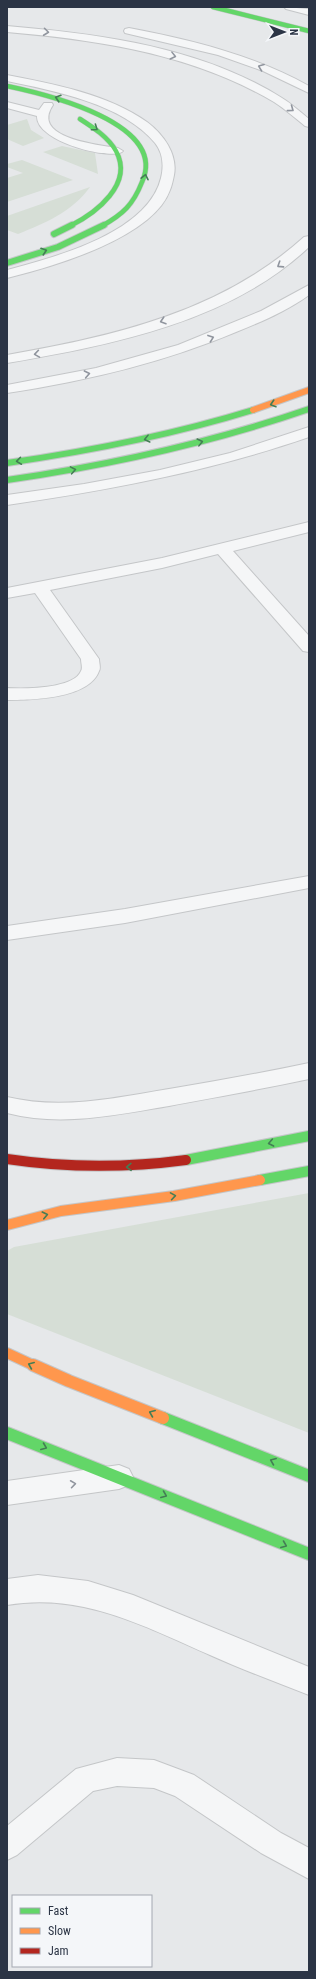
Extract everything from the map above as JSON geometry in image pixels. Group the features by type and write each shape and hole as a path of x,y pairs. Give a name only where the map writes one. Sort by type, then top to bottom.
{"street":[{"path":"213,7 309,21"},
{"path":"287,11 309,21"},
{"path":"7,29 80,36 132,46 181,58 225,73 263,90 294,110 309,124"},
{"path":"119,29 190,44 228,55 294,82 309,90"},
{"path":"7,78 63,89 88,97 123,112 145,127 157,138 165,151 169,164 169,177 161,196 139,219 120,232 68,256 7,274"},
{"path":"294,82 309,79"},
{"path":"7,86 45,94 78,104 104,116 125,130 140,145 146,162 145,180 136,197 118,215 92,232 58,247 7,263"},
{"path":"7,95 45,110 71,114 100,130 118,151 122,165 120,179 112,194 99,208 78,222 46,237"},
{"path":"7,359 53,352 126,334 190,312 243,288 284,262 309,240"},
{"path":"7,389 97,372 158,356 214,337 262,316 309,289"},
{"path":"7,463 57,456 137,441 211,423 278,402 309,390"},
{"path":"7,480 80,469 169,450 248,429 309,409"},
{"path":"7,500 72,491 152,476 227,458 309,432"},
{"path":"7,592 39,587 222,549 309,527"},
{"path":"222,549 309,647"},
{"path":"7,694 70,688 87,678 91,672 92,665 90,658 39,587"},
{"path":"7,933 132,915 309,882"},
{"path":"7,1104 34,1111 60,1113 235,1087 309,1071"},
{"path":"7,1159 78,1168 138,1166 309,1136"},
{"path":"7,1225 61,1211 174,1196 309,1171"},
{"path":"7,1353 69,1381 309,1476"},
{"path":"7,1433 309,1554"},
{"path":"7,1493 119,1477"},
{"path":"7,1592 43,1588 75,1592 108,1601 152,1616 243,1655 309,1681"}],"lane":[{"path":"7,105 45,110 44,124 55,134 77,144 118,151"},
{"path":"7,1845 86,1779 118,1772 154,1774 184,1785 271,1843 309,1864"}],"shaded area":[{"path":"27,119 31,130 44,138 23,146 7,139 7,125"},
{"path":"62,146 95,153 98,174 43,152"},
{"path":"22,160 73,180 7,202 7,178 23,173 7,167 7,164"},
{"path":"90,187 75,203 48,221 18,234 7,230 7,216"},
{"path":"309,1193 309,1433 7,1314 7,1251 14,1247"}],"traffic: fast":[{"path":"213,7 309,31"},
{"path":"7,86 54,97 82,107 108,119 129,134 143,152 146,174 135,199 124,211 111,221 94,231 58,247 7,263"},
{"path":"54,234 85,218 105,202 115,189 120,177 120,164 116,152 108,140 96,129 80,119"},
{"path":"7,480 84,468 160,453 198,444 272,422 309,409"},
{"path":"7,463 131,442 192,428 253,410"},
{"path":"186,1160 309,1136"},
{"path":"260,1180 309,1171"},
{"path":"163,1418 309,1476"},
{"path":"7,1433 309,1554"}],"traffic: slow":[{"path":"253,410 309,390"},
{"path":"7,1225 61,1211 174,1196 260,1180"},
{"path":"7,1353 69,1381 163,1418"}],"traffic: jam":[{"path":"7,1159 30,1163 74,1167 118,1167 186,1160"}]}
